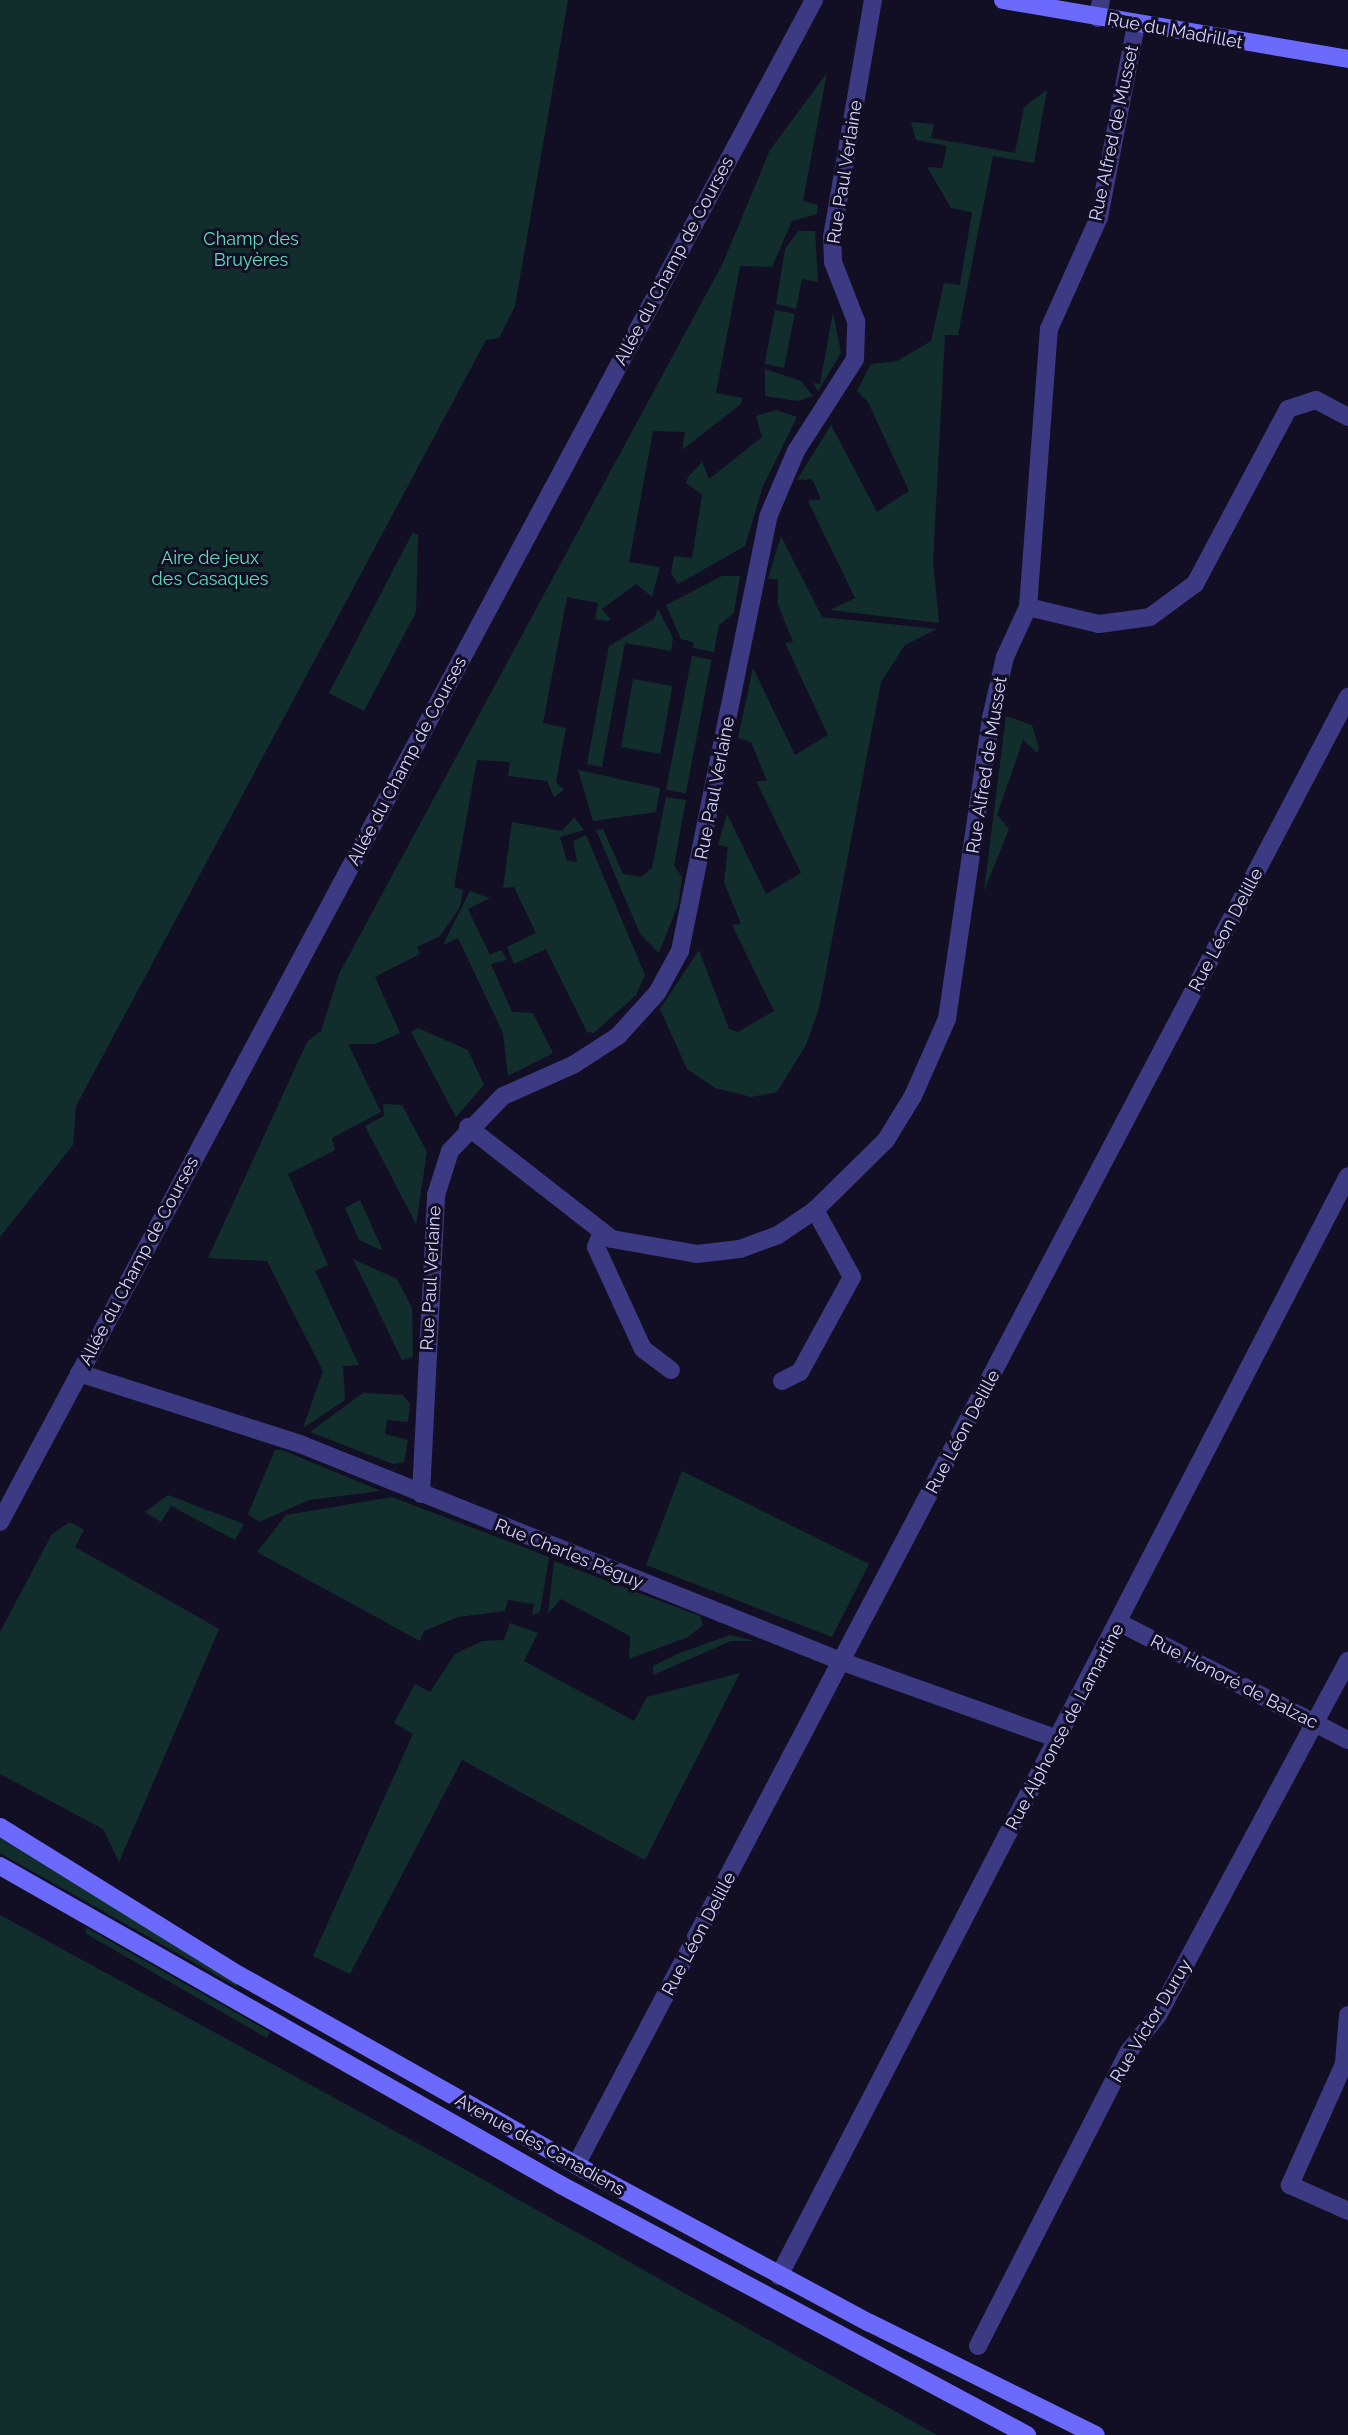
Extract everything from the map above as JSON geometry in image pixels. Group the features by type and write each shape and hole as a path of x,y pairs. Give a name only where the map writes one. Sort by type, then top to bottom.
{"main road":[{"name":"Rue du Madrillet","path":"1003,0 1099,9 1136,24 1348,59"},
{"name":"Avenue des Canadiens","path":"0,1827 239,1975 576,2165 779,2276 1096,2435"},
{"name":"Avenue des Canadiens","path":"0,1866 561,2185 1027,2435"}],"street":[{"name":"Allée du Champ de Courses","path":"0,1522 814,0"},
{"name":"Rue Paul Verlaine","path":"421,1494 436,1195 450,1151 468,1127 503,1096 573,1065 618,1036 657,993 680,951 768,517 796,450 855,359 856,321 833,262 832,237 873,0"},
{"name":"Rue Alfred de Musset","path":"468,1127 602,1232 657,1251 708,1253 778,1235 815,1210 886,1140 935,1054 958,957 991,718 1005,657 1028,607 1049,329 1099,217 1136,24"},
{"path":"1028,607 1099,624 1150,617 1195,584 1288,409 1316,400 1348,417"},
{"name":"Rue Léon Delille","path":"576,2165 843,1662 1348,697"},
{"name":"Rue Alphonse de Lamartine","path":"779,2276 1120,1623 1348,1176"},
{"path":"782,1381 800,1372 852,1277 815,1210"},
{"path":"602,1232 596,1247 643,1349 671,1370"},
{"name":"Rue Charles Péguy","path":"79,1373 264,1431 843,1662 1058,1739"},
{"name":"Rue Honoré de Balzac","path":"1120,1623 1348,1740"},
{"name":"Rue Victor Duruy","path":"978,2346 1085,2139 1348,1661"},
{"path":"1348,2015 1344,2064 1290,2185 1348,2211"}],"green space":[{"name":"Champ des Bruyères","path":"0,0 568,0 515,306 499,338 486,340 76,1106 73,1145 0,1237"},
{"path":"827,73 803,201 818,205 817,214 792,221 772,267 740,266 716,393 743,398 741,404 682,450 685,432 653,431 629,562 660,567 652,597 636,584 602,609 611,620 606,621 595,619 598,603 567,597 543,723 566,728 556,782 564,790 554,797 547,781 508,776 510,762 477,760 454,887 463,890 460,907 440,936 417,947 420,954 375,977 400,1033 375,1044 348,1044 381,1112 332,1138 335,1150 288,1174 328,1265 315,1271 359,1365 343,1366 345,1400 303,1428 323,1371 267,1261 208,1258 307,1042 321,1031 339,974 723,263 770,150"},
{"path":"1047,90 1034,163 993,156 958,335 945,335 933,561 939,623 830,610 855,598 808,501 821,499 812,479 797,480 831,425 877,512 909,491 868,402 857,391 871,364 897,361 931,341 944,283 960,285 972,212 951,208 927,167 942,168 947,146 916,140 911,122 934,124 931,138 1015,153 1024,107"},
{"path":"798,231 815,231 818,282 802,279 796,309 776,304 785,249"},
{"path":"775,310 795,314 784,368 765,364"},
{"path":"833,312 841,353 818,391 813,383 820,384"},
{"path":"765,369 801,381 813,396 798,401 765,396"},
{"path":"776,410 797,417 763,486 745,546 678,584 671,573 674,556 692,558 702,495 686,483 688,477 702,462 709,479 762,437 756,416"},
{"path":"413,532 418,535 416,612 364,711 329,693"},
{"path":"781,536 822,617 937,629 905,645 881,682 819,1008 806,1045 777,1092 751,1097 715,1088 687,1069 660,1009 699,950 729,1029 738,1032 774,1011 732,925 741,924 724,882 728,847 718,845 727,814 766,894 801,873 756,781 767,781 751,742 738,738 753,668 795,755 828,735 785,643 793,642 778,604 778,579 768,579"},
{"path":"722,576 740,576 734,613 719,625 714,652 693,648 694,642 681,639 666,605"},
{"path":"658,609 673,638 671,651 625,643 602,767 587,764 609,646 654,619"},
{"path":"692,656 712,660 686,793 666,790"},
{"path":"633,679 672,686 660,754 621,747"},
{"path":"1006,716 1032,725 1039,748 1037,753 1023,740 997,815 1009,829 984,891"},
{"path":"578,770 660,788 656,812 593,821"},
{"path":"666,797 686,800 674,866 682,877 678,905 659,953 640,934 596,830 603,829 623,874 641,877 652,868"},
{"path":"574,817 584,830 560,837 567,861 577,862 573,841 586,835 645,975 636,995 594,1033 587,1032 546,949 514,964 507,947 536,933 514,887 503,888 512,822 562,831"},
{"path":"470,891 490,898 468,909 490,955 501,950 507,960 491,964 512,1012 533,1013 553,1053 508,1076 503,1033 458,938 443,945"},
{"path":"418,1028 468,1050 484,1085 456,1117 411,1032"},
{"path":"383,1104 402,1105 427,1152 416,1224 365,1126 384,1116"},
{"path":"360,1200 383,1251 359,1240 345,1208"},
{"path":"353,1259 397,1279 412,1308 413,1357 402,1360"},
{"path":"363,1393 403,1395 410,1404 408,1422 387,1420 385,1434 408,1440 404,1462 393,1464 310,1432"},
{"path":"275,1450 282,1450 381,1491 309,1500 259,1522 248,1514"},
{"path":"682,1471 869,1564 832,1637 646,1565"},
{"path":"168,1495 244,1524 235,1540 171,1506 161,1522 145,1512"},
{"path":"392,1497 549,1557 540,1612 532,1615 534,1604 508,1600 505,1611 458,1617 424,1631 420,1641 257,1552 286,1515"},
{"path":"70,1522 84,1530 75,1547 219,1629 119,1862 103,1829 0,1774 0,1632 52,1534"},
{"path":"554,1561 700,1616 703,1625 688,1637 629,1659 630,1636 561,1599 548,1614"},
{"path":"510,1623 538,1633 524,1661 634,1721 647,1697 740,1673 645,1860 462,1760 350,1974 313,1956 413,1734 394,1723 415,1684 430,1692 455,1654 482,1641 504,1640"},
{"path":"730,1635 755,1641 731,1641 653,1675 653,1666 677,1654"},
{"path":"0,1838 237,1983 237,1987 0,1853"},
{"path":"0,1915 457,2165 937,2435 0,2435"},
{"path":"87,1928 270,2032 267,2038 85,1933"}],"park label":[{"name":"Aire de jeux des Casaques","path":"210,569"}]}
